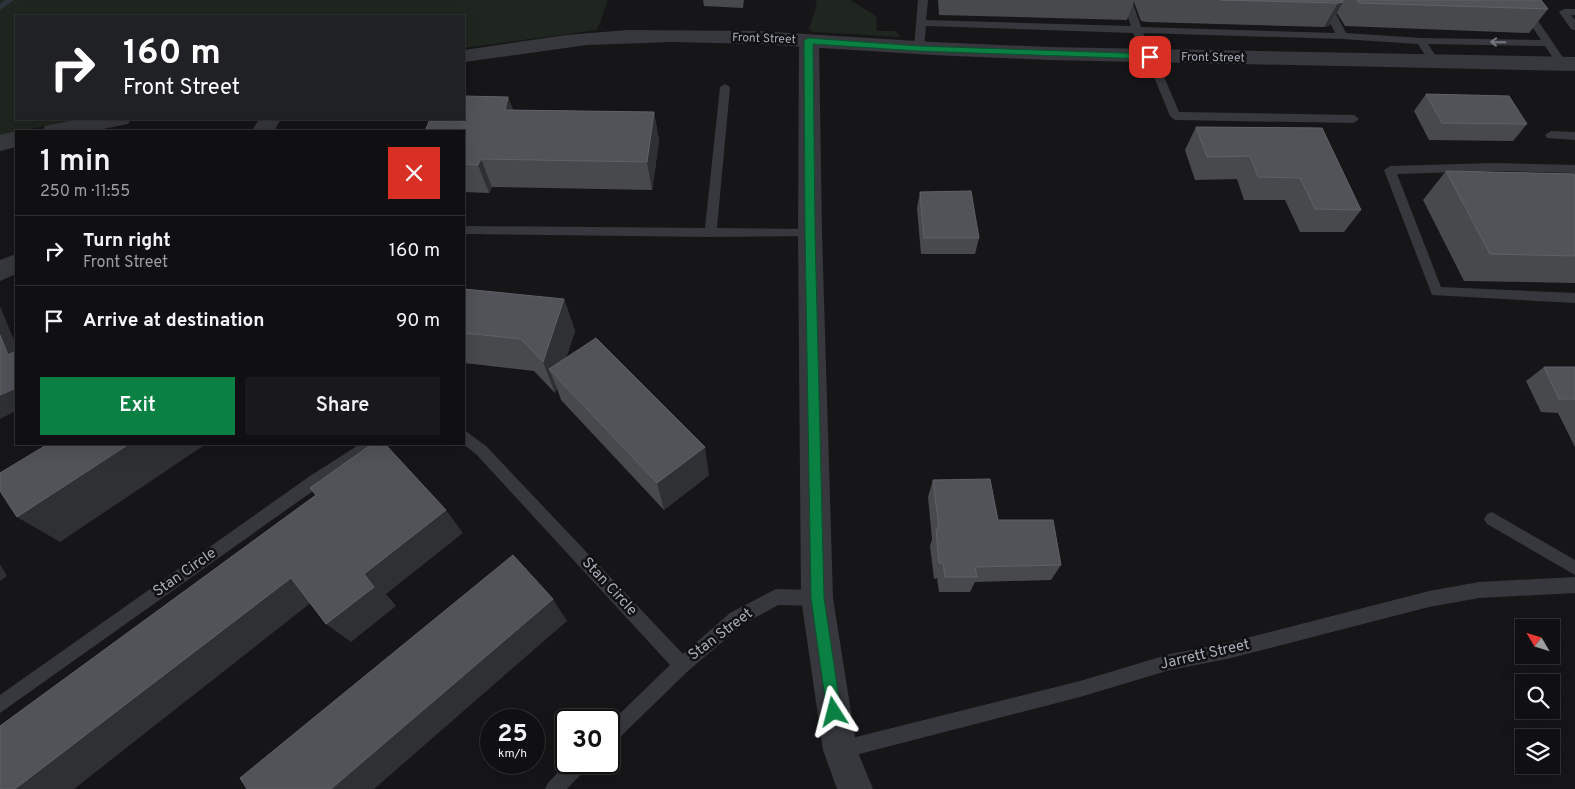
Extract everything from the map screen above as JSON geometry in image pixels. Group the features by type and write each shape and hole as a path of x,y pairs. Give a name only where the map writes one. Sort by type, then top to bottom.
{"street":[{"name":"Front Street","path":"465,56 572,40 630,36 706,36 919,49 1150,57 1569,64"},
{"path":"808,41 817,598 840,750 855,789"},
{"path":"59,130 114,120"},
{"path":"0,143 15,138"},
{"path":"0,271 15,264"}],"lane":[{"path":"919,49 923,0"},
{"path":"1127,0 1140,40 1150,57 1174,116 1354,119"},
{"path":"1324,0 1342,36"},
{"path":"1519,0 1547,43 1569,64"},
{"path":"1575,12 1564,12 1575,27"},
{"path":"921,23 1136,28 1421,41 1547,43"},
{"path":"1421,41 1434,61"},
{"path":"710,232 725,87"},
{"path":"1551,135 1575,136"},
{"path":"1575,169 1494,167 1390,170 1436,292 1575,298"},
{"path":"465,230 810,232"},
{"name":"Stan Circle","path":"465,437 481,450 682,665"},
{"name":"Stan Circle","path":"0,705 314,481 369,445"},
{"path":"1492,519 1575,568"},
{"name":"Jarrett Street","path":"840,750 1080,688 1170,662 1227,651 1429,599 1479,590 1575,585"},
{"name":"Stan Street","path":"682,665 736,619 776,596 817,598"},
{"path":"620,725 682,665"},
{"path":"554,789 569,774"}],"shaded area":[{"path":"0,0 608,0 597,30 465,48 465,15 15,15 15,120 77,120 26,130 15,130 15,132 0,135"},
{"path":"815,0 850,0 876,16 877,31 895,31 901,37 813,32 809,29 817,5"}],"building":[{"path":"1220,0 1342,0 1343,2 1338,3"},
{"path":"1357,0 1541,0 1548,9 1359,3"},
{"path":"1426,94 1509,96 1527,124 1442,123"},
{"path":"465,96 508,97 505,110 654,112 647,162 481,159 478,165 465,164 465,130 425,130 430,120 465,120"},
{"path":"1196,127 1322,128 1361,210 1315,209 1300,178 1258,177 1250,156 1207,157"},
{"path":"1446,171 1575,174 1575,256 1490,254"},
{"path":"971,191 979,238 924,238 920,192"},
{"path":"465,289 564,299 543,362 521,339 465,333"},
{"path":"0,335 8,355 15,352 15,388 0,395"},
{"path":"596,338 705,447 657,483 549,369"},
{"path":"1544,367 1575,367 1575,399 1559,399"},
{"path":"46,445 127,445 17,517 0,491 0,473"},
{"path":"371,445 386,445 446,510 364,574 374,587 326,624 291,578 15,789 0,789 0,726 316,495 310,488"},
{"path":"990,479 998,520 1053,520 1061,565 975,567 977,577 945,577 943,563 939,563 936,529 939,529 933,480"},
{"path":"513,555 553,599 331,789 247,789 240,778"}],"waterway":[{"path":"0,8 10,0"}],"route":[{"path":"834,712 817,598 808,41 919,49 1150,57"}]}
